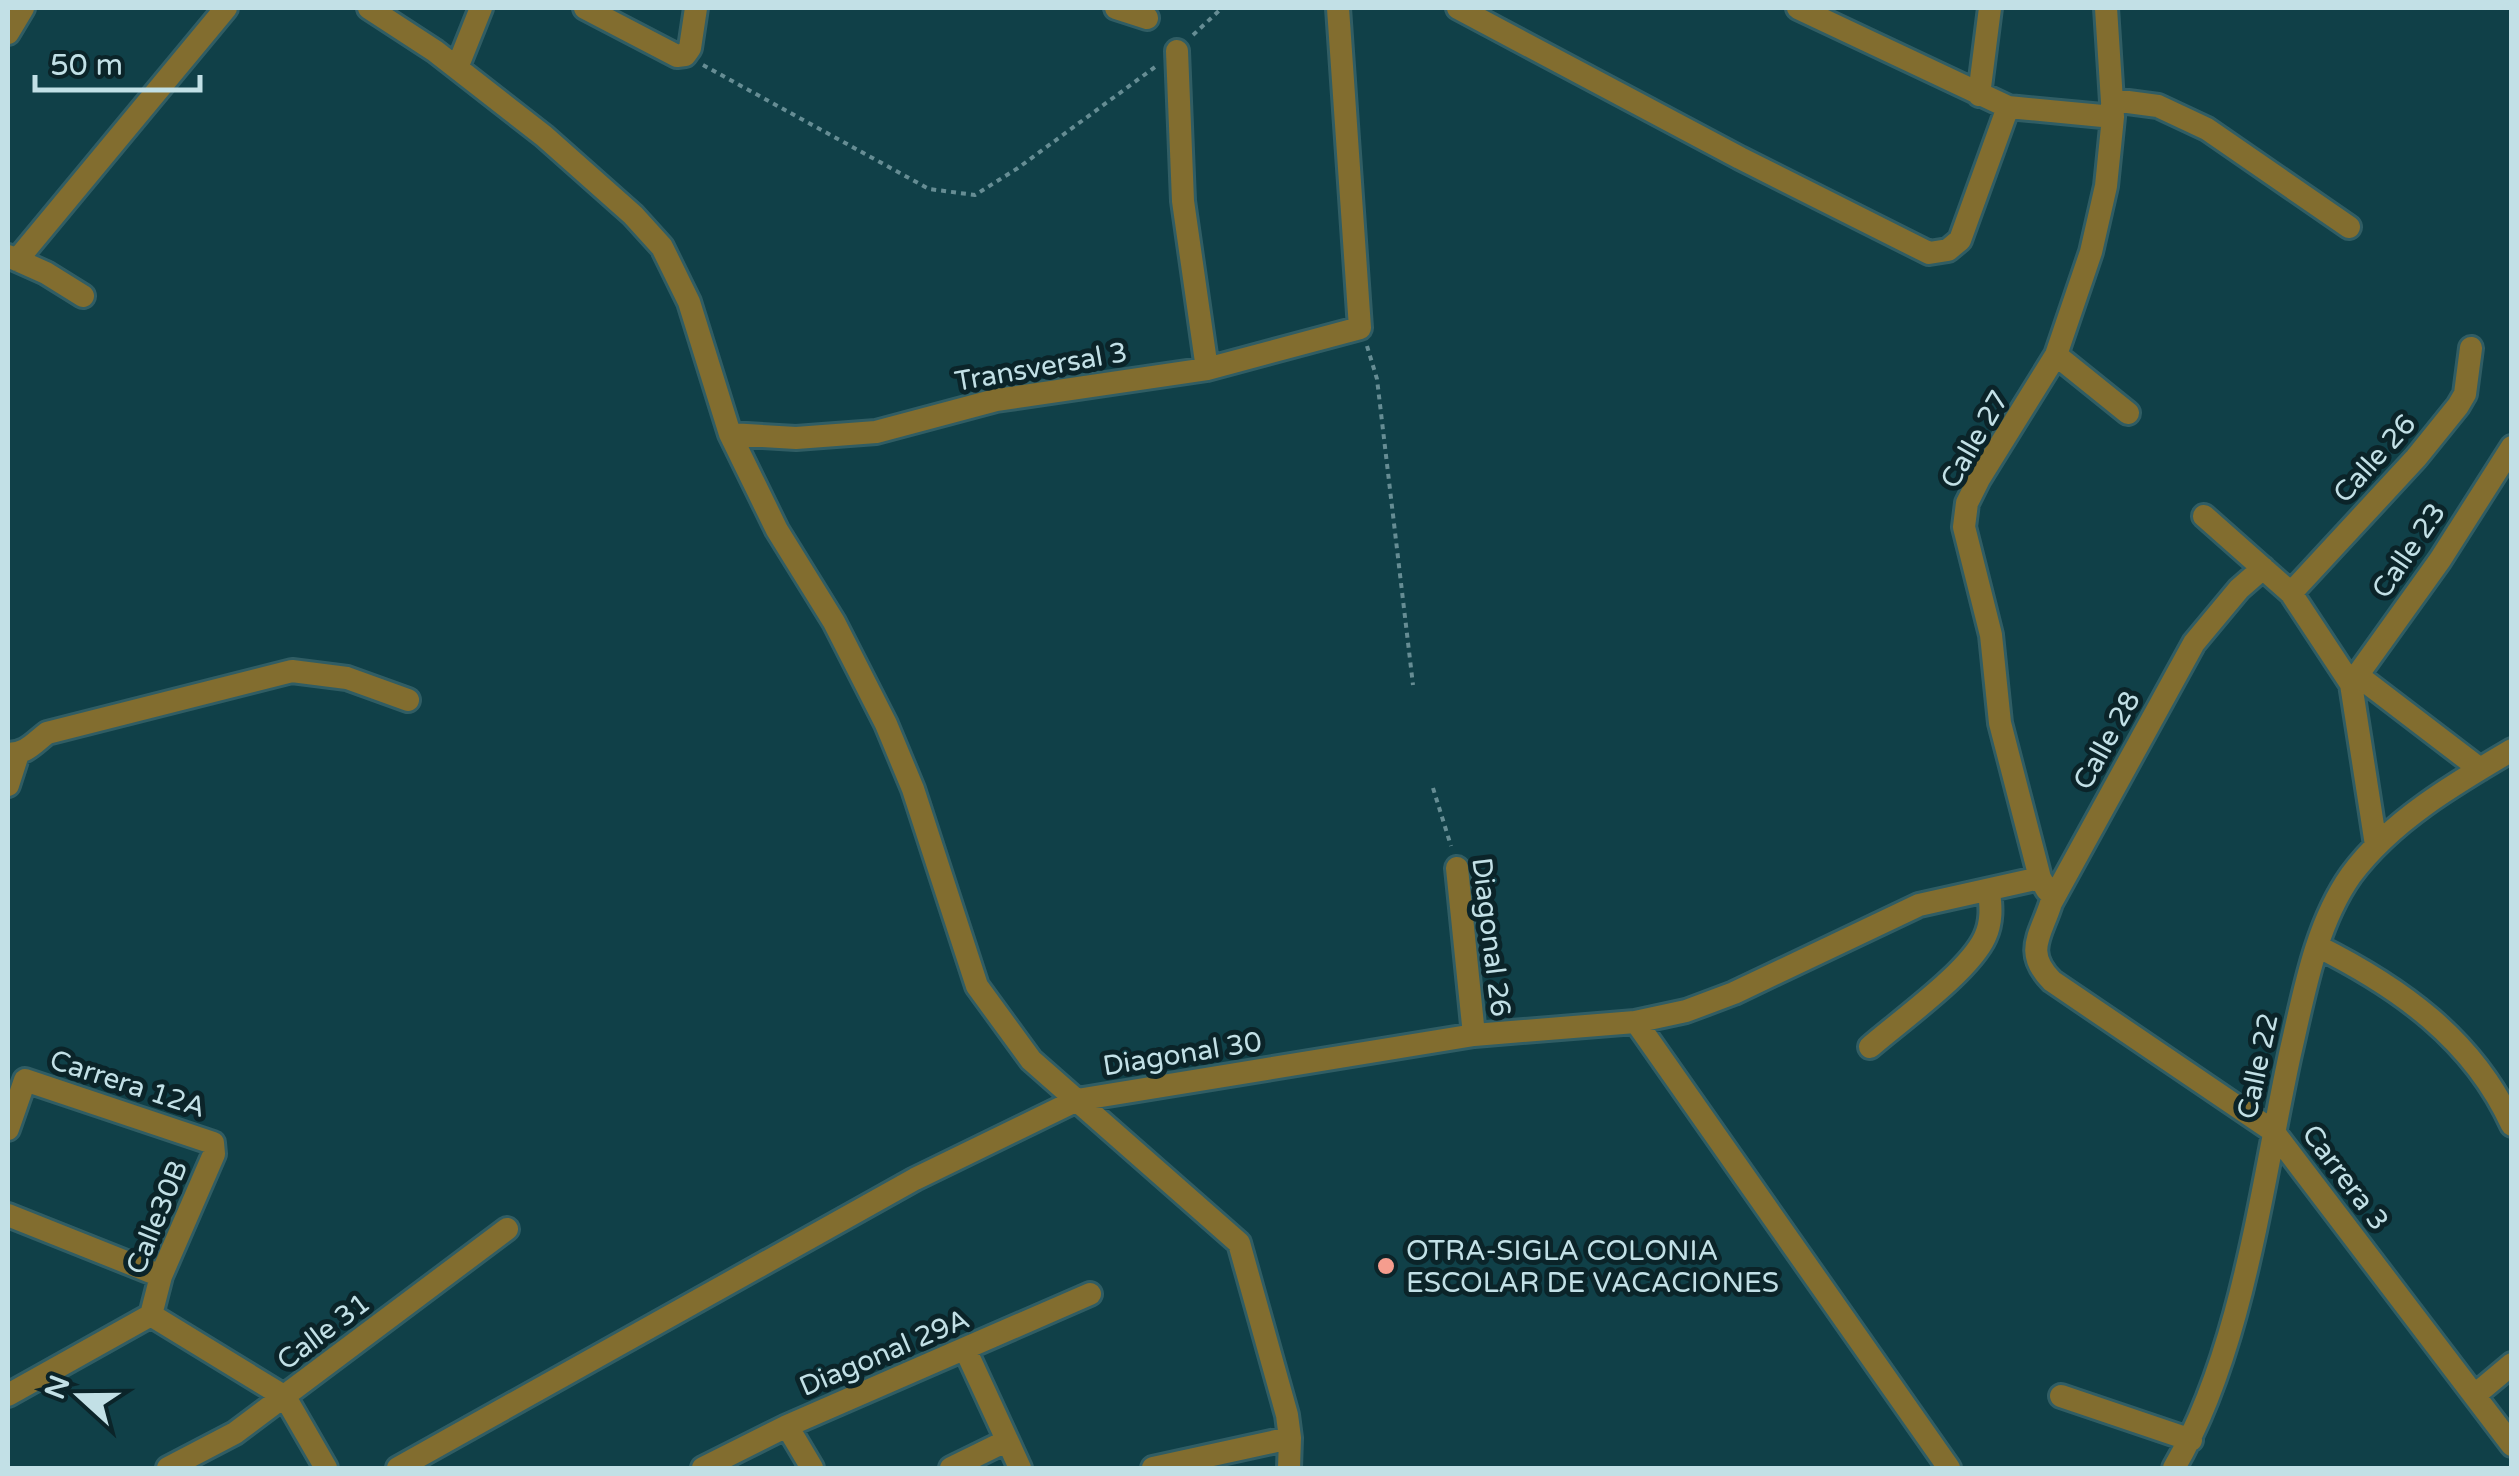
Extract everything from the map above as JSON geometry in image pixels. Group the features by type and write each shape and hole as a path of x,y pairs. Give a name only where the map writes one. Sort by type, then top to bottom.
{"street":[{"path":"8,32 23,8"},
{"path":"84,296 12,258 226,8"},
{"path":"369,8 457,68 544,136 662,247 689,302 730,434 777,530 834,622 886,724 913,789 977,986 1031,1060 1239,1242 1290,1438 1289,1468"},
{"path":"457,68 481,8"},
{"path":"590,9 678,56 686,55 690,48 696,8"},
{"path":"1116,8 1148,18"},
{"path":"1338,8 1360,328"},
{"path":"1458,8 1929,253 1948,250 1960,240 2008,107"},
{"path":"1798,8 2008,107 2158,106 2206,129 2349,227"},
{"path":"1979,95 1990,8"},
{"name":"Calle 27","path":"2051,903 2040,878 2000,722 1990,635 1964,526 1967,503 1979,480 2056,355 2091,252 2106,186 2113,109 2106,8"},
{"path":"1177,51 1183,202 1206,369"},
{"name":"Transversal 3","path":"730,434 796,438 876,432 996,400 1206,369 1360,328"},
{"name":"Calle 26","path":"2292,593 2416,458 2458,406 2465,394 2471,348"},
{"path":"2056,355 2128,413"},
{"name":"Calle 23","path":"2354,679 2440,560 2512,447"},
{"path":"2204,516 2292,593 2354,679 2480,768"},
{"name":"Calle 28","path":"2037,960 2035,947 2051,903 2194,642 2238,589 2263,568"},
{"path":"8,785 13,754 47,733 292,670 346,678 408,700"},
{"path":"2354,679 2376,845"},
{"name":"Calle 22","path":"2174,1468 2191,1440 2232,1331 2317,946 2350,877 2376,845 2480,768 2511,751"},
{"name":"Diagonal 26","path":"1458,868 1474,1035"},
{"name":"Diagonal 30","path":"398,1468 915,1178 1077,1100 1474,1035 1636,1022 1686,1011 1734,994 1919,905 2040,878"},
{"path":"1870,1047 1970,960 1985,937 1992,912 1989,891"},
{"path":"2317,946 2367,971 2415,1003 2488,1078 2512,1125"},
{"name":"Carrera 3","path":"2037,960 2052,981 2273,1132 2512,1445"},
{"path":"1636,1022 1949,1468"},
{"name":"Carrera 12A","path":"8,1129 25,1080 213,1143"},
{"name":"Calle30B","path":"150,1315 161,1276 214,1154 213,1143"},
{"path":"8,1215 161,1276"},
{"name":"Calle 31","path":"168,1468 235,1432 285,1397 506,1230"},
{"name":"Diagonal 29A","path":"703,1468 787,1426 1090,1294"},
{"path":"8,1395 150,1315 285,1397 326,1468"},
{"path":"966,1350 1020,1468"},
{"path":"2475,1395 2512,1364"},
{"path":"2062,1396 2191,1440"},
{"path":"787,1426 812,1468"},
{"path":"1154,1468 1290,1438"},
{"path":"952,1468 1006,1441"}],"path":[{"path":"686,55 929,189 975,195 1177,51 1222,8"},
{"path":"1360,328 1377,379 1412,684"},
{"name":"Diagonal 26","path":"1433,788 1458,868"}],"place":[{"name":"OTRA-SIGLA COLONIA ESCOLAR DE VACACIONES","path":"1386,1266"}]}
